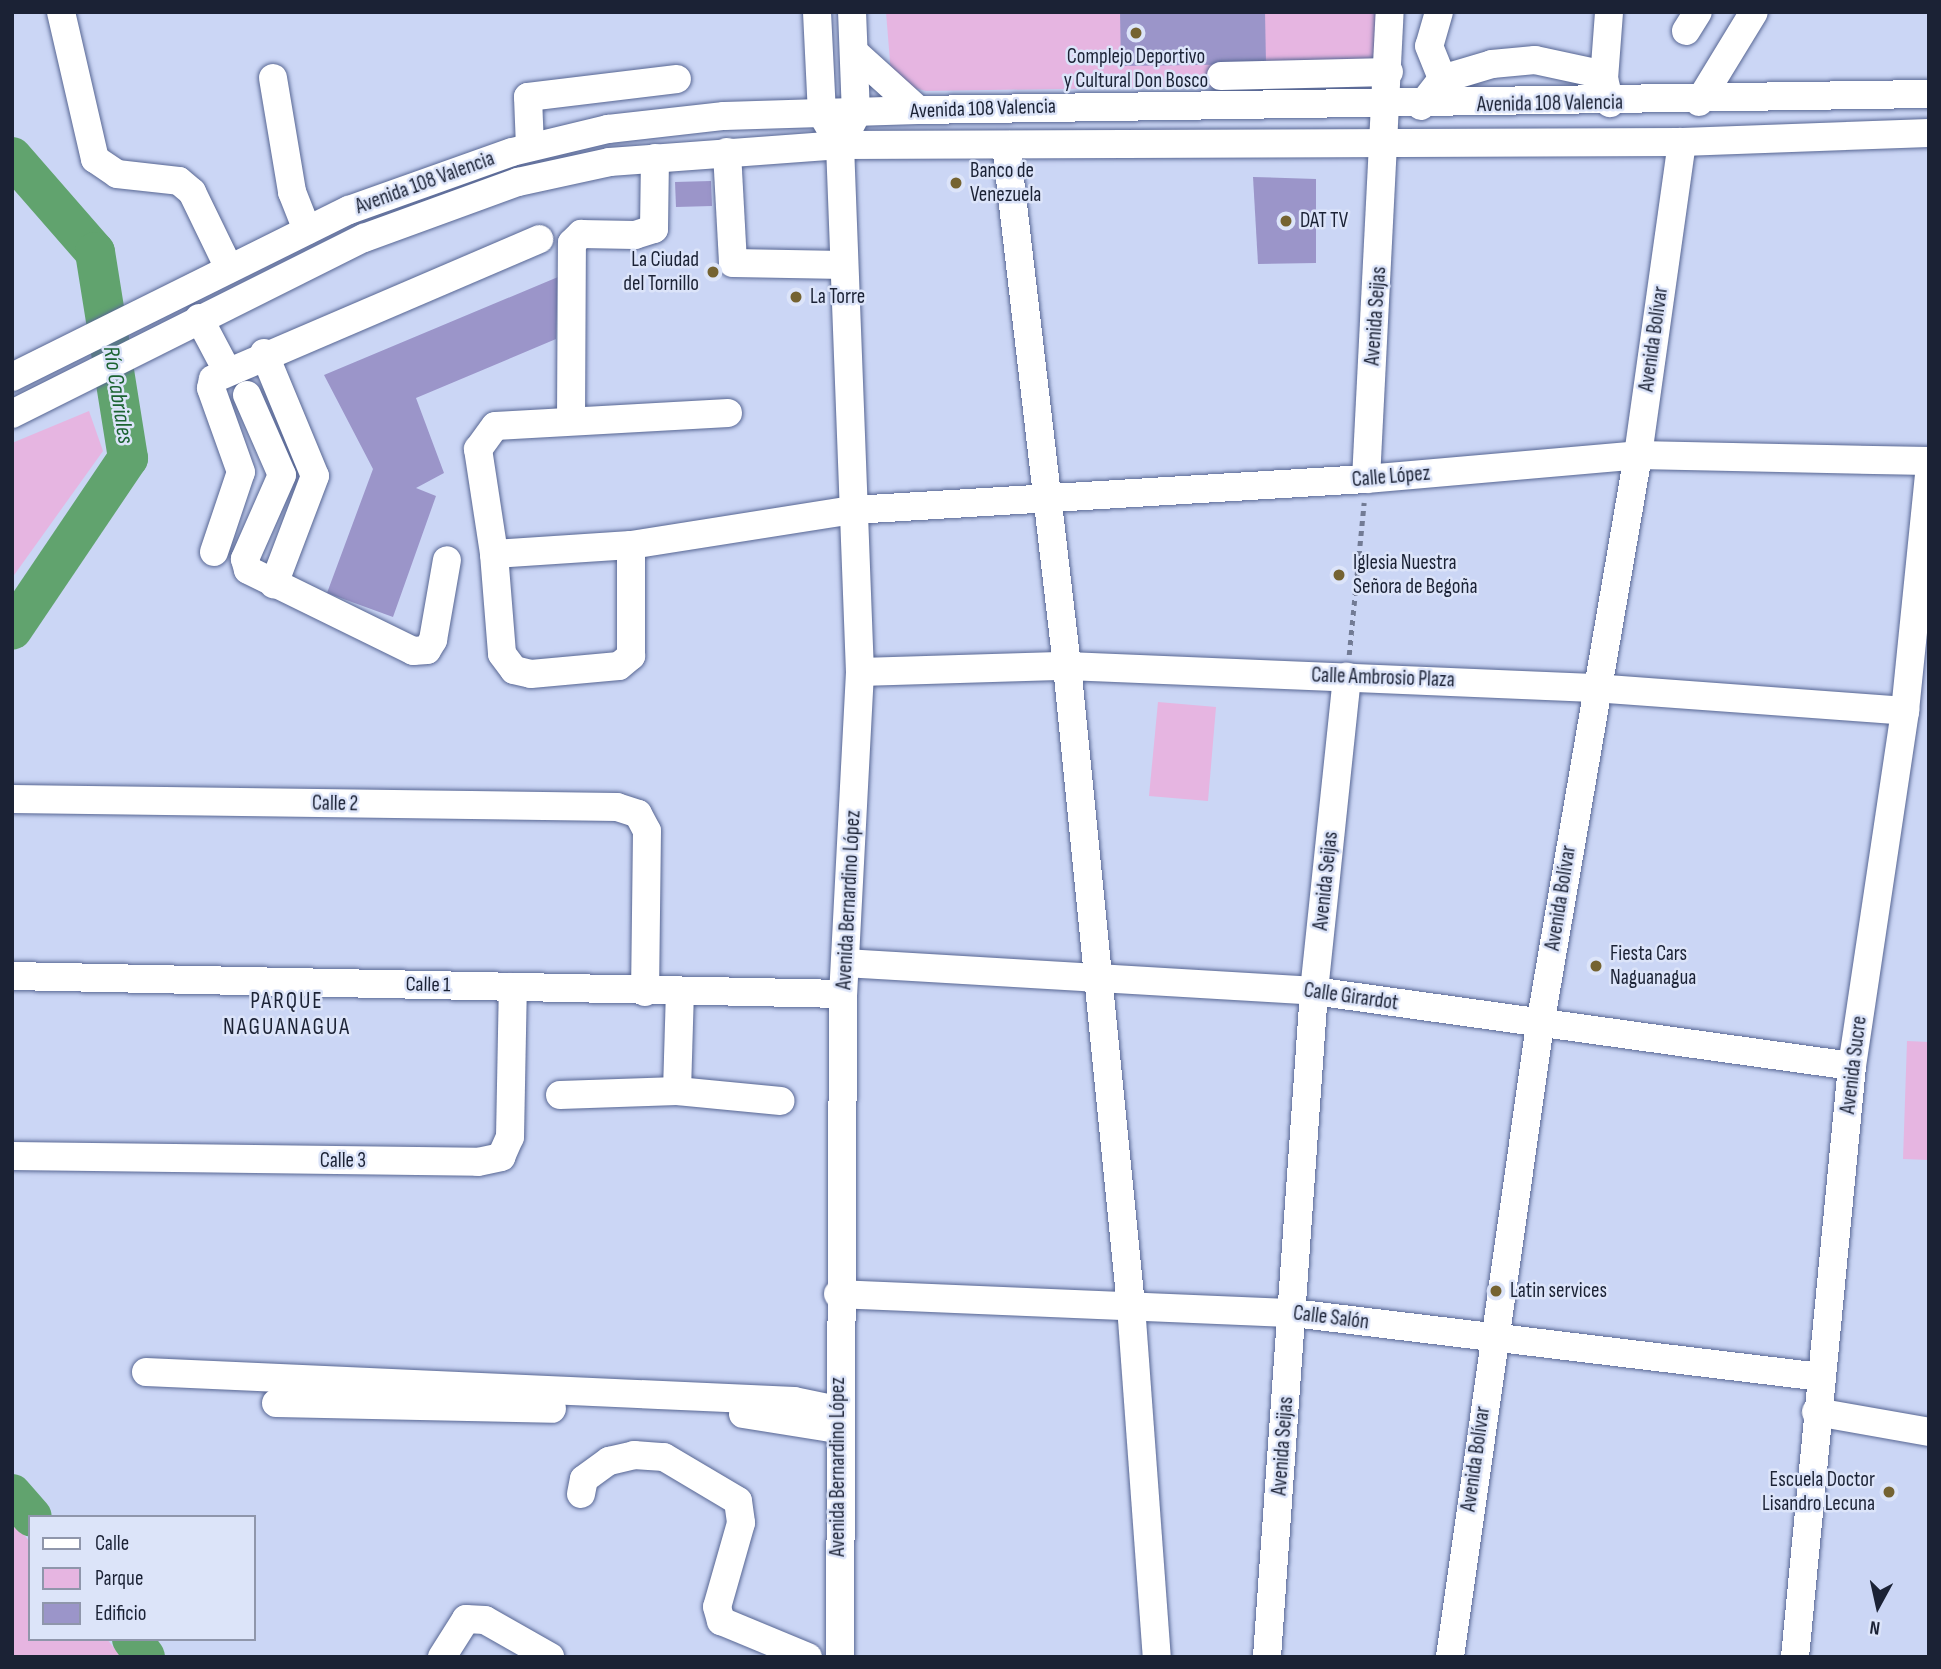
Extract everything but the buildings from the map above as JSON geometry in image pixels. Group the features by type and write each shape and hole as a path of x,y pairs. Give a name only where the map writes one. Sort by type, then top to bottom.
{"street":[{"path":"61,12 95,159 117,174 179,181 192,192 228,267"},
{"path":"817,12 822,114 840,145"},
{"path":"840,145 856,115 852,12"},
{"name":"Avenida Seijas","path":"1366,480 1387,145 1390,12"},
{"path":"1439,12 1429,46 1442,79"},
{"path":"1421,106 1442,79 1492,64 1535,60 1607,91 1609,12"},
{"path":"1699,102 1755,12"},
{"path":"855,52 918,110"},
{"path":"1221,76 1389,72"},
{"path":"273,78 292,192 307,230"},
{"path":"530,147 528,97 677,79"},
{"name":"Avenida 108 Valencia","path":"12,377 228,267 307,230 530,147 608,129 724,116 856,115 918,110 1421,106 1607,91 1699,102 1929,94"},
{"name":"Avenida 108 Valencia","path":"12,414 101,372 189,324 429,213 518,182 655,158 840,145 1682,142 1929,133"},
{"name":"Avenida Bolívar","path":"1450,1657 1492,1340 1540,1025 1594,688 1638,455 1682,142"},
{"name":"Avenida Bernardino López","path":"840,145 860,672 843,994 837,1420 840,1657"},
{"path":"1006,145 1045,500 1068,666 1131,1306 1157,1657"},
{"path":"727,152 733,263 844,265"},
{"path":"572,421 572,243 581,234 635,235 654,229 655,158"},
{"path":"214,552 240,483 211,388 226,369 539,239"},
{"path":"189,324 226,369"},
{"path":"264,353 315,476 274,584"},
{"path":"247,395 282,475 245,559 248,570 413,651 427,650 447,560"},
{"path":"631,545 631,656 619,666 531,674 514,670 502,654 494,554 478,449 495,426 728,413"},
{"name":"Calle López","path":"494,554 631,545 853,510 1366,480 1638,455 1929,461"},
{"name":"Avenida Sucre","path":"1795,1657 1816,1412 1852,1066 1905,711 1929,475"},
{"name":"Calle Ambrosio Plaza","path":"860,672 1068,666 1594,688 1905,711"},
{"name":"Avenida Seijas","path":"1267,1657 1314,991 1347,677"},
{"name":"Calle 2","path":"12,799 617,807 638,814 647,831 645,992"},
{"name":"Calle Girardot","path":"846,963 1098,974 1314,991 1540,1025 1852,1066"},
{"name":"Calle 1","path":"12,976 645,992 843,994"},
{"name":"Calle 3","path":"12,1156 478,1162 501,1157 510,1137 513,987"},
{"path":"677,1091 680,992"},
{"path":"560,1096 677,1091 781,1101"},
{"name":"Calle Salón","path":"838,1294 1293,1313 1492,1340 1821,1377"},
{"path":"146,1372 794,1401 837,1420"},
{"path":"276,1403 738,1414 837,1420"},
{"path":"1816,1412 1929,1432"},
{"path":"581,1494 584,1479 609,1461 634,1455 664,1457 738,1501 741,1523 717,1607 721,1621 808,1657"},
{"path":"442,1657 466,1619 485,1620 550,1657"}],"path":[{"path":"1347,677 1366,480"}],"green space":[{"name":"Complejo Deportivo y Cultural Don Bosco","path":"886,12 1383,12 1386,84 926,91 903,85 891,74"},
{"path":"89,411 103,451 12,578 12,443"},
{"path":"1158,702 1216,707 1208,801 1149,796"},
{"path":"1907,1041 1929,1042 1929,1160 1903,1159"},
{"path":"12,1520 28,1540 28,1641 109,1641 121,1657 12,1657"}],"waterway":[{"name":"Río Cabriales","path":"12,157 95,252 128,458 12,630"},
{"name":"Río Cabriales","path":"12,1494 30,1515"},
{"name":"Río Cabriales","path":"133,1641 145,1657"}],"place":[{"name":"Complejo Deportivo y Cultural Don Bosco","path":"1136,33"},
{"name":"Banco de Venezuela","path":"956,183"},
{"name":"DAT TV","path":"1286,221"},
{"name":"La Ciudad del Tornillo","path":"713,272"},
{"name":"La Torre","path":"796,297"},
{"name":"Iglesia Nuestra Señora de Begoña","path":"1339,575"},
{"name":"Fiesta Cars Naguanagua","path":"1596,966"},
{"name":"Latin services","path":"1496,1291"},
{"name":"Escuela Doctor Lisandro Lecuna","path":"1889,1492"}],"district":[{"name":"PARQUE NAGUANAGUA","path":"287,1014"}]}
